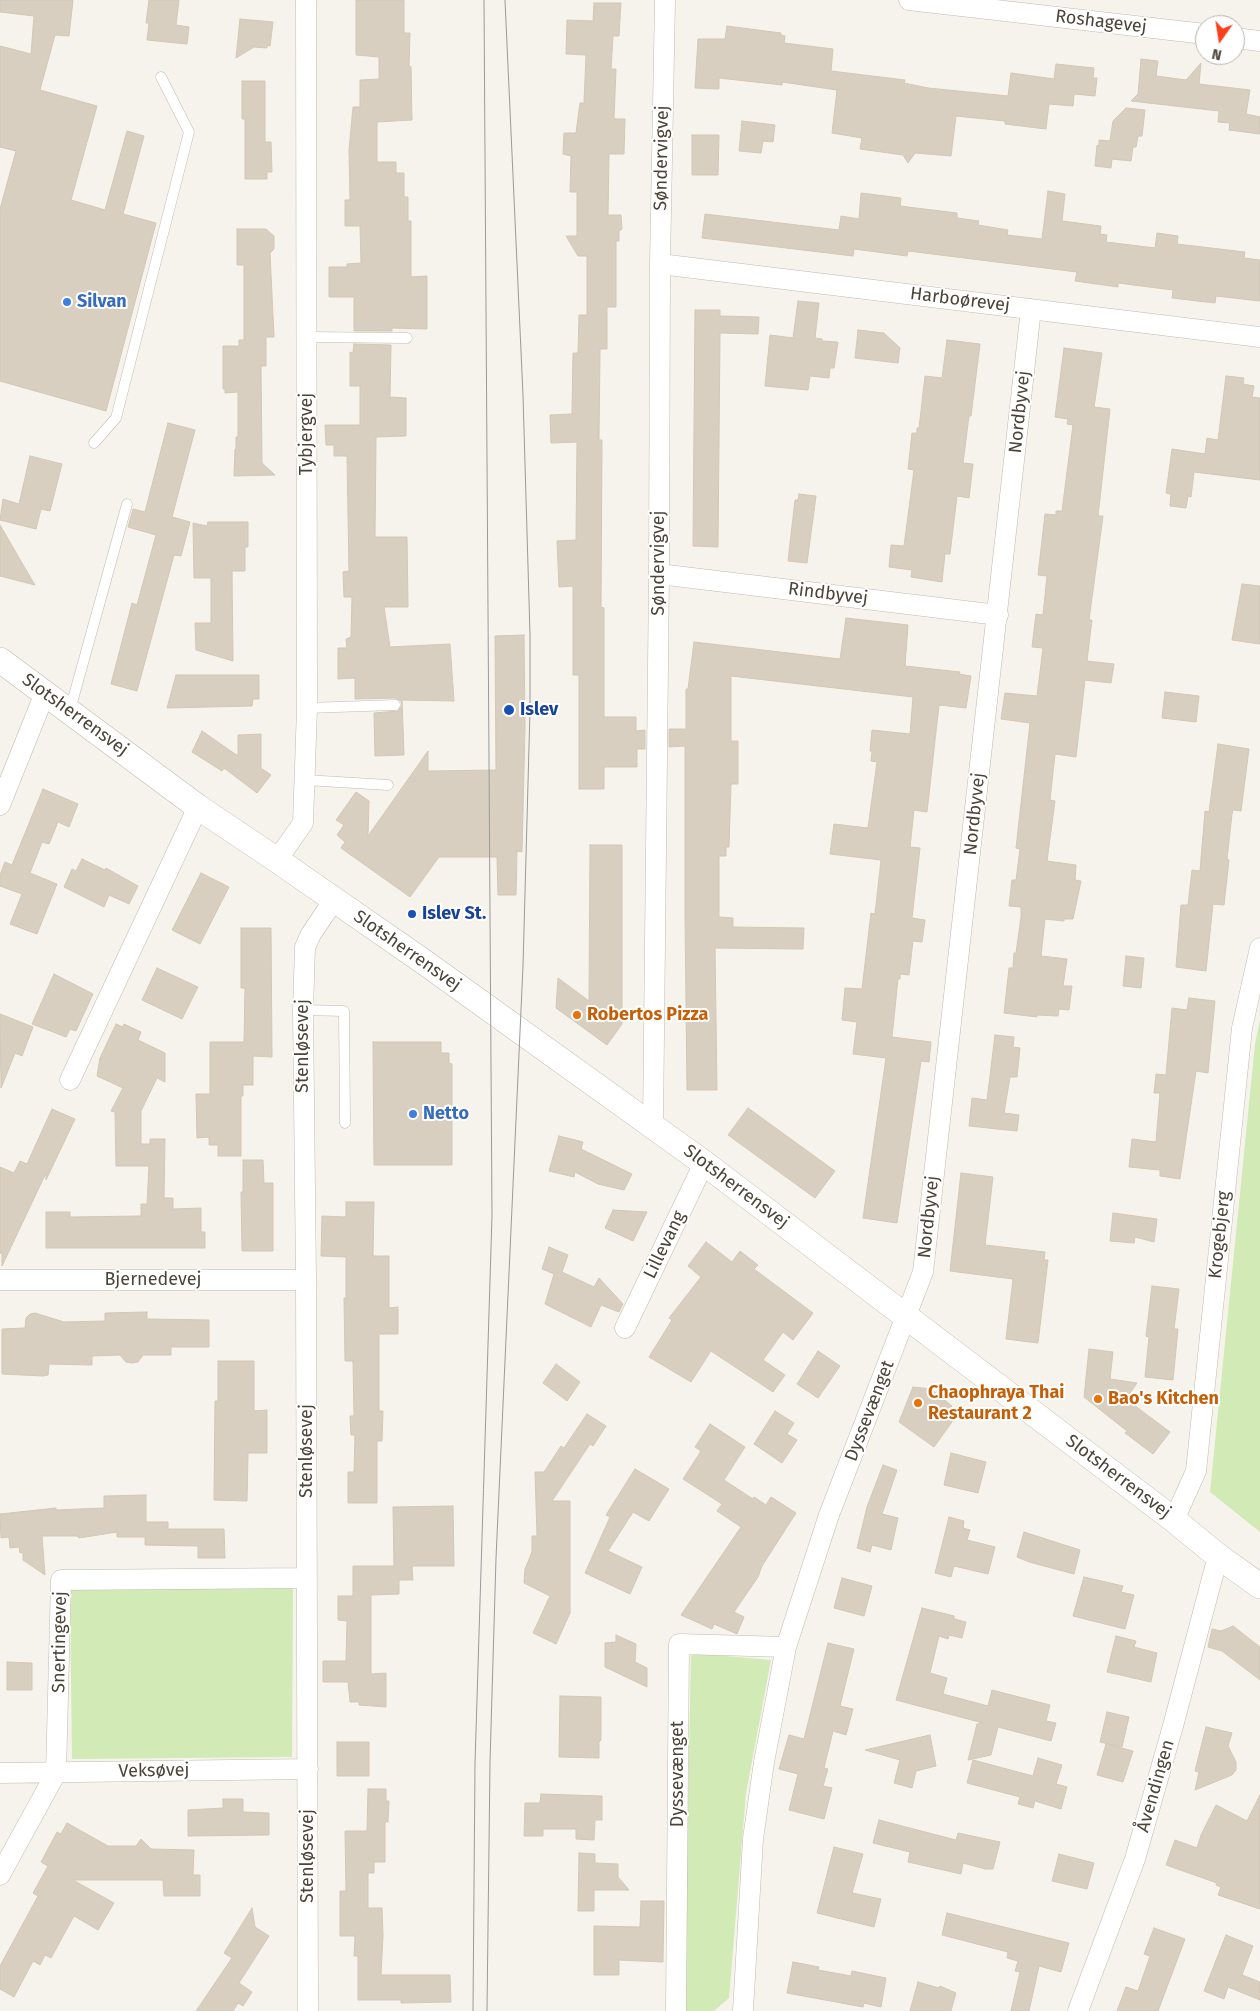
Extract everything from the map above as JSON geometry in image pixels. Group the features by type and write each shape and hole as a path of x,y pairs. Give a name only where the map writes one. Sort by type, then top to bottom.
{"street":[{"name":"Tybjergvej","path":"277,860 303,823 305,780 308,337 306,0"},
{"name":"Søndervigvej","path":"653,1126 659,574 660,264 665,0"},
{"name":"Roshagevej","path":"909,0 1195,33"},
{"path":"1245,39 1260,41"},
{"name":"Harboørevej","path":"660,264 1260,337"},
{"name":"Nordbyvej","path":"907,1317 923,1272 1031,309"},
{"name":"Rindbyvej","path":"659,574 998,615"},
{"name":"Slotsherrensvej","path":"0,660 70,710 198,808 277,860 424,962 704,1163 1174,1520 1218,1556 1260,1586"},
{"path":"0,805 45,693"},
{"path":"70,1080 198,808"},
{"name":"Stenløsevej","path":"308,2011 306,1280 303,1010 305,947 311,934 334,900"},
{"name":"Krogebjerg","path":"1174,1520 1196,1472 1242,1028 1260,948"},
{"name":"Lillevang","path":"625,1328 704,1163"},
{"name":"Bjernedevej","path":"0,1280 306,1280"},
{"name":"Dyssevænget","path":"743,2011 753,1839 764,1762 786,1648 829,1515 907,1317"},
{"name":"Åvendingen","path":"1078,2011 1135,1859 1173,1726 1218,1556"},
{"name":"Snertingevej","path":"0,1875 56,1772 61,1580 307,1578"},
{"name":"Dyssevænget","path":"676,2011 679,1644 786,1648"},
{"name":"Veksøvej","path":"0,1773 308,1770"}],"lane":[{"path":"94,443 116,418 189,132 161,78"},
{"path":"308,337 407,338"},
{"path":"70,710 127,504"},
{"path":"306,708 395,705"},
{"path":"305,780 388,785"},
{"path":"303,1010 344,1011 345,1122"}],"green space":[{"path":"1260,1020 1260,1532 1210,1492 1255,1044"},
{"path":"70,1588 293,1588 292,1757 72,1759"},
{"path":"691,1653 771,1660 746,1793 729,1998 714,2011 684,2011"}],"building":[{"name":"Silvan","path":"0,0 73,0 69,36 55,35 40,90 97,106 71,200 105,210 127,131 144,136 123,214 156,223 106,411 0,381 0,209 16,151 0,147 0,46 31,54 34,16 0,12"},
{"path":"149,0 179,0 176,25 189,27 187,44 147,40 149,23 146,23"},
{"path":"356,0 404,0 404,33 410,33 409,66 411,67 412,120 377,122 377,162 396,162 396,173 404,173 404,197 408,197 408,221 411,221 411,277 427,276 427,329 392,328 392,331 354,331 354,297 329,297 329,267 347,267 347,264 361,263 360,226 345,226 345,200 350,200 349,150 353,107 360,107 360,80 379,79 379,57 356,55"},
{"path":"594,3 621,3 619,36 613,36 611,69 616,69 614,119 625,119 624,154 609,154 608,215 621,215 622,229 619,231 619,241 616,241 616,307 607,307 607,349 600,349 599,440 602,440 601,607 604,608 604,717 636,717 636,731 645,730 645,749 637,749 637,767 604,767 604,789 579,789 579,675 573,675 573,586 559,587 557,541 576,540 577,442 551,443 550,415 572,414 573,353 578,353 579,315 587,315 587,256 578,256 566,236 577,236 577,192 570,192 571,156 563,154 564,133 576,133 580,103 584,103 586,55 566,54 567,20 593,21"},
{"path":"240,19 273,22 270,46 267,45 267,48 254,47 236,58"},
{"path":"727,26 781,33 781,35 785,36 784,43 833,49 831,71 905,80 904,83 928,88 1008,96 1011,73 1054,79 1056,64 1094,68 1093,78 1097,78 1095,96 1074,94 1073,106 1049,104 1046,129 1005,124 1005,121 956,116 951,156 915,153 908,163 903,155 860,149 862,138 832,133 837,90 782,82 782,85 719,78 719,89 695,88 698,39 725,39"},
{"path":"1141,59 1158,61 1156,76 1186,80 1201,65 1199,84 1250,90 1246,114 1260,117 1260,134 1229,130 1230,123 1218,122 1219,111 1131,101 1138,94"},
{"path":"242,81 265,81 265,142 271,142 272,172 267,172 267,179 245,179 245,119 242,119"},
{"path":"1126,108 1145,110 1142,136 1138,136 1136,147 1133,147 1131,161 1112,159 1111,168 1095,166 1099,140 1110,141 1113,121"},
{"path":"742,121 775,125 773,142 763,141 761,153 739,151"},
{"path":"692,135 719,135 718,175 692,175"},
{"path":"1048,191 1065,194 1062,221 1101,226 1100,234 1107,235 1106,242 1155,248 1157,233 1178,236 1177,244 1245,252 1244,258 1260,260 1260,301 1216,296 1215,303 1172,298 1173,290 1118,283 1118,287 1075,281 1077,272 908,251 907,256 854,249 853,256 702,238 705,214 839,230 841,216 859,219 861,193 901,198 900,206 957,213 957,218 979,221 978,225 1008,230 1007,235 1042,239"},
{"path":"237,229 266,229 274,236 274,249 270,253 274,337 266,337 266,366 261,366 262,463 275,475 234,476 236,437 238,437 238,392 225,393 225,389 223,389 223,346 239,346 239,340 244,340 244,265 237,265"},
{"path":"798,301 819,303 815,338 822,339 822,341 838,342 834,368 830,368 829,378 810,376 808,390 765,386 770,335 793,338"},
{"path":"695,310 720,310 720,316 759,317 758,334 720,333 718,547 693,546"},
{"path":"858,330 884,333 900,348 898,363 855,358"},
{"path":"947,340 980,344 963,463 973,464 969,498 957,496 950,554 945,554 942,582 911,577 912,570 889,567 891,545 904,546 914,470 908,469 912,433 917,433 917,428 919,428 925,376 942,378"},
{"path":"354,344 391,345 390,397 406,398 406,436 376,437 375,537 407,537 408,607 384,607 390,647 450,644 454,701 402,700 404,755 375,756 374,713 398,711 402,705 401,701 395,698 355,699 355,678 338,679 338,648 347,648 346,639 351,637 352,597 344,597 343,572 349,571 347,456 334,456 334,445 326,445 325,425 360,425 360,386 350,386 350,352 353,353"},
{"path":"1064,348 1102,353 1094,407 1110,409 1098,516 1103,516 1089,620 1092,620 1087,661 1114,664 1111,683 1085,680 1076,757 1055,754 1050,800 1055,801 1047,861 1076,865 1075,880 1081,881 1073,919 1064,919 1064,921 1045,919 1041,956 1067,959 1063,986 1072,986 1069,1010 1059,1009 1058,1016 1037,1015 1037,1017 1004,1013 1009,968 1013,968 1021,917 1021,907 1009,906 1012,880 1016,880 1020,849 1016,848 1030,723 1001,719 1005,693 1037,696 1043,648 1032,647 1036,614 1043,615 1047,576 1038,575 1045,514 1056,515 1056,511 1062,511 1073,425 1067,424 1068,419 1055,417"},
{"path":"1226,376 1244,378 1243,384 1254,386 1252,397 1260,398 1260,480 1194,472 1191,497 1188,496 1186,508 1170,506 1171,494 1166,493 1172,449 1205,454 1207,438 1218,440"},
{"path":"168,423 195,430 172,517 190,522 181,556 174,555 137,691 111,684 132,603 137,605 156,535 128,527 133,509 145,512"},
{"path":"30,456 62,464 50,511 41,509 36,529 0,520 3,499 19,504"},
{"path":"799,494 816,496 807,563 788,561 795,500 798,500"},
{"path":"208,522 248,522 248,547 245,547 245,571 232,571 233,661 196,650 195,623 211,623 211,578 194,578 193,523 207,526"},
{"path":"0,525 22,563 35,585 0,576"},
{"path":"1242,584 1260,586 1260,644 1232,640"},
{"path":"846,618 908,625 905,666 960,672 959,674 971,676 966,708 939,705 927,812 914,810 910,847 920,848 912,918 925,920 922,942 913,941 909,975 900,974 900,979 898,979 892,1037 931,1042 929,1062 921,1061 897,1223 863,1218 886,1058 853,1054 857,1022 842,1020 845,988 862,989 871,913 875,914 881,860 830,854 834,824 868,828 877,762 871,761 872,730 910,734 913,697 731,676 731,741 738,741 738,784 731,784 729,847 726,847 726,856 719,856 719,917 733,918 733,927 804,928 803,949 715,948 717,1090 687,1090 685,746 669,747 669,729 686,729 686,689 688,689 694,642 840,659"},
{"path":"524,635 525,727 522,852 517,851 516,895 498,895 497,857 439,857 410,897 341,848 345,842 337,835 344,825 336,820 356,792 369,801 368,836 428,751 428,771 496,770 495,636"},
{"path":"176,675 259,675 259,699 253,699 252,706 167,708"},
{"path":"1165,692 1199,696 1196,722 1162,718"},
{"path":"202,731 238,756 238,735 261,734 261,768 271,775 257,793 224,768 222,771 192,752"},
{"path":"1218,744 1249,749 1241,811 1233,810 1232,814 1224,905 1213,904 1206,971 1176,967 1181,905 1188,905 1192,870 1200,871 1205,811 1209,812"},
{"path":"43,789 78,804 69,827 58,822 49,844 42,842 30,873 57,884 37,934 10,924 22,894 0,886 0,875 5,862 12,865"},
{"path":"590,845 622,845 622,1024 607,1045 556,1008 558,978 589,1001"},
{"path":"82,859 105,870 106,868 138,886 129,904 109,895 104,907 64,887 72,869 76,871"},
{"path":"201,873 229,887 200,944 172,930"},
{"path":"241,928 271,928 272,1057 253,1056 253,1085 243,1085 243,1096 241,1096 241,1156 218,1156 218,1145 209,1145 209,1137 197,1138 196,1094 210,1094 210,1042 244,1042 245,988 241,988"},
{"path":"1126,956 1144,958 1141,988 1123,986"},
{"path":"157,968 198,987 182,1019 142,1000"},
{"path":"54,974 93,994 76,1031 70,1029 66,1037 32,1024"},
{"path":"1189,998 1215,1001 1208,1073 1196,1071 1180,1179 1160,1176 1160,1170 1129,1167 1132,1139 1156,1142 1160,1093 1154,1093 1156,1074 1166,1075 1172,1008 1187,1010"},
{"path":"0,1014 33,1027 22,1056 15,1053 1,1088"},
{"path":"116,1024 123,1027 124,1024 141,1032 138,1040 165,1053 165,1082 157,1078 141,1111 141,1144 150,1144 150,1139 165,1139 164,1198 173,1198 173,1209 201,1208 201,1232 205,1232 205,1248 46,1248 46,1212 70,1212 70,1217 141,1216 141,1204 147,1204 149,1166 116,1166 115,1112 111,1111 123,1088 97,1076 100,1058"},
{"path":"995,1035 1014,1037 1013,1047 1020,1048 1017,1077 1010,1077 1004,1113 1019,1115 1017,1131 969,1126 972,1098 987,1100"},
{"name":"Netto","path":"373,1042 441,1042 441,1053 449,1053 449,1063 452,1064 452,1165 374,1165"},
{"path":"748,1108 835,1171 815,1198 728,1135"},
{"path":"52,1109 75,1119 46,1180 46,1173 2,1266 2,1251 0,1254 0,1167 14,1173 20,1161 27,1164"},
{"path":"559,1136 583,1142 581,1149 632,1174 624,1190 598,1184 575,1172 574,1177 549,1171"},
{"path":"243,1160 263,1160 264,1183 273,1183 273,1251 242,1251 241,1192 243,1192"},
{"path":"961,1173 993,1177 985,1245 1045,1252 1044,1260 1048,1260 1038,1343 1006,1339 1013,1279 950,1271"},
{"path":"346,1202 374,1202 373,1256 389,1256 389,1308 398,1307 398,1334 379,1334 379,1411 383,1411 382,1441 377,1441 377,1503 348,1503 348,1472 354,1472 355,1435 351,1435 350,1416 354,1416 353,1361 345,1361 344,1298 346,1298 346,1257 321,1256 322,1216 346,1217"},
{"path":"613,1210 647,1212 633,1241 605,1228"},
{"path":"1113,1213 1157,1219 1154,1242 1135,1237 1134,1243 1110,1241"},
{"path":"706,1242 732,1262 740,1251 758,1265 754,1269 813,1313 793,1340 783,1332 763,1360 785,1375 773,1392 711,1351 691,1382 649,1357 672,1320 669,1318 701,1277 688,1266"},
{"path":"549,1247 568,1255 562,1272 594,1287 599,1278 623,1304 619,1312 601,1305 591,1327 545,1304 554,1274 542,1269"},
{"path":"1152,1286 1179,1289 1174,1329 1178,1329 1173,1380 1145,1377 1149,1337 1146,1336"},
{"path":"147,1312 147,1319 209,1320 209,1347 171,1347 171,1355 143,1355 138,1362 132,1363 126,1362 120,1355 92,1356 92,1365 49,1364 48,1375 43,1376 2,1374 2,1329 25,1328 26,1318 30,1314 35,1313 64,1322 105,1321 105,1313"},
{"path":"1089,1349 1113,1352 1110,1379 1137,1383 1126,1399 1170,1432 1153,1454 1125,1433 1127,1431 1084,1397"},
{"path":"818,1351 840,1366 818,1398 797,1384"},
{"path":"218,1361 254,1361 254,1411 267,1410 267,1453 248,1453 247,1501 214,1500 215,1401 218,1401"},
{"path":"556,1364 580,1382 567,1401 543,1383"},
{"path":"913,1387 931,1389 952,1406 947,1413 954,1419 934,1447 899,1422"},
{"path":"775,1411 794,1423 787,1434 797,1440 782,1463 754,1444"},
{"path":"587,1414 606,1426 593,1446 590,1444 552,1501 570,1501 570,1613 556,1644 533,1633 550,1596 524,1583 525,1569 532,1552 532,1536 537,1536 535,1472 544,1472 561,1446 564,1448"},
{"path":"710,1424 745,1447 724,1480 766,1505 771,1497 796,1513 762,1566 758,1577 734,1612 744,1617 737,1634 714,1624 712,1629 681,1615 741,1527 717,1511 722,1504 683,1479 701,1451 695,1447"},
{"path":"951,1453 986,1462 978,1493 944,1485"},
{"path":"883,1465 897,1470 882,1514 898,1518 891,1550 872,1545 870,1552 857,1548 867,1507"},
{"path":"635,1469 669,1489 649,1521 633,1512 608,1551 642,1567 630,1594 585,1573 610,1517 606,1515"},
{"path":"146,1495 146,1522 168,1522 168,1529 224,1529 225,1558 198,1558 198,1546 145,1545 145,1537 117,1537 117,1532 79,1538 77,1536 42,1536 45,1575 23,1560 23,1552 20,1553 19,1547 10,1548 9,1537 1,1538 0,1514 56,1508 56,1510 104,1508 104,1496"},
{"path":"453,1506 454,1566 412,1566 413,1580 399,1580 399,1594 371,1595 371,1674 386,1673 386,1707 359,1705 359,1702 350,1702 348,1682 323,1682 323,1661 346,1661 347,1621 338,1620 338,1596 353,1596 353,1566 394,1566 393,1507"},
{"path":"949,1517 964,1521 963,1528 970,1530 967,1540 995,1547 988,1574 954,1566 951,1577 935,1573"},
{"path":"1024,1532 1080,1550 1074,1574 1017,1557"},
{"path":"1084,1577 1123,1586 1121,1592 1134,1595 1125,1629 1073,1616"},
{"path":"842,1578 872,1586 864,1616 834,1608"},
{"path":"922,1608 954,1616 954,1619 966,1622 962,1638 949,1635 948,1639 939,1636 930,1673 947,1678 943,1694 988,1706 992,1690 1050,1705 1046,1721 1056,1723 1051,1741 998,1727 991,1755 968,1760 977,1724 983,1723 896,1700"},
{"path":"1233,1626 1260,1647 1260,1680 1222,1651 1208,1647 1212,1629 1221,1631"},
{"path":"616,1635 636,1644 635,1662 647,1668 647,1687 605,1667 605,1643 616,1642"},
{"path":"1116,1636 1136,1641 1134,1647 1157,1653 1151,1682 1107,1672"},
{"path":"828,1643 854,1649 840,1706 853,1709 846,1735 833,1731 824,1768 828,1769 823,1786 832,1788 824,1819 789,1810 798,1774 779,1769 789,1735 804,1739"},
{"path":"7,1662 32,1663 32,1690 7,1690"},
{"path":"560,1696 601,1697 599,1758 559,1757"},
{"path":"1107,1712 1129,1717 1122,1747 1100,1742"},
{"path":"1206,1727 1232,1733 1228,1746 1236,1762 1236,1770 1232,1775 1195,1790 1199,1772 1195,1771"},
{"path":"930,1735 936,1766 916,1771 912,1788 894,1783 900,1760 865,1750"},
{"path":"337,1742 369,1742 369,1776 337,1776"},
{"path":"1106,1744 1133,1751 1123,1782 1097,1775"},
{"path":"1038,1758 1062,1765 1056,1784 1067,1787 1061,1809 1035,1801 1033,1808 1018,1804 1020,1797 967,1783 973,1760 1033,1776"},
{"path":"368,1789 386,1789 386,1801 389,1801 388,1822 385,1822 385,1862 374,1862 374,1873 368,1873 368,1908 382,1908 381,1975 450,1975 451,2002 401,2003 401,2000 358,2000 358,1956 354,1956 355,1936 340,1936 340,1891 346,1891 345,1831 367,1831"},
{"path":"541,1794 602,1796 602,1820 595,1820 594,1840 576,1839 576,1829 543,1829 543,1836 524,1836 525,1803 540,1803"},
{"path":"1260,1795 1260,1909 1218,1895 1221,1887 1216,1885 1217,1883 1166,1865 1175,1840 1197,1848 1201,1835 1216,1805 1247,1821"},
{"path":"223,1799 243,1799 243,1812 269,1813 269,1835 188,1836 188,1810 223,1808"},
{"path":"879,1820 956,1840 958,1833 1000,1842 993,1869 985,1869 963,1863 961,1874 908,1862 910,1852 873,1843"},
{"path":"67,1823 108,1846 136,1846 141,1839 151,1849 194,1850 193,1875 200,1875 200,1896 164,1896 163,1880 73,1880 114,1903 98,1930 74,1916 51,1958 45,1955 40,1965 33,1961 14,1997 0,1989 0,1966 38,1896 33,1893 48,1866 41,1862 57,1832 61,1834"},
{"path":"834,1847 863,1854 852,1893 881,1899 874,1927 817,1913"},
{"path":"579,1853 595,1854 595,1863 618,1864 618,1877 629,1890 594,1890 594,1911 578,1911"},
{"path":"1059,1854 1094,1863 1087,1889 1052,1881"},
{"path":"641,1901 664,1901 663,1962 619,1960 619,1975 594,1975 594,1926 640,1927"},
{"path":"252,1908 255,1927 269,1936 239,1983 252,1992 243,2006 238,2003 233,2011 196,2011 232,1958 224,1953"},
{"path":"947,1913 1069,1943 1061,1972 1039,1966 1029,2011 1011,2011 1020,1972 1015,1971 1018,1961 1007,1958 1008,1952 942,1935"},
{"path":"1154,1928 1185,1939 1158,2011 1117,2011 1126,1987 1138,1991 1150,1956 1144,1954"},
{"path":"1226,1935 1253,1946 1242,1975 1260,1982 1260,2000 1228,1987 1224,1999 1204,1991"},
{"path":"793,1962 819,1967 818,1970 851,1976 852,1971 886,1978 881,2007 864,2003 863,2007 787,1993"},
{"path":"918,1982 939,1988 940,1986 956,1993 951,2011 910,2011"}],"tram line":[{"path":"473,2011 475,1763 492,1216 484,0"},
{"path":"487,2011 490,1762 496,1558 523,966 530,710 530,635 523,395 505,0"}],"place":[{"name":"Silvan","path":"67,302"},
{"name":"Islev","path":"509,710"},
{"name":"Islev St.","path":"412,914"},
{"name":"Robertos Pizza","path":"577,1015"},
{"name":"Netto","path":"413,1114"},
{"name":"Bao's Kitchen","path":"1098,1399"},
{"name":"Chaophraya Thai Restaurant 2","path":"918,1403"}]}
